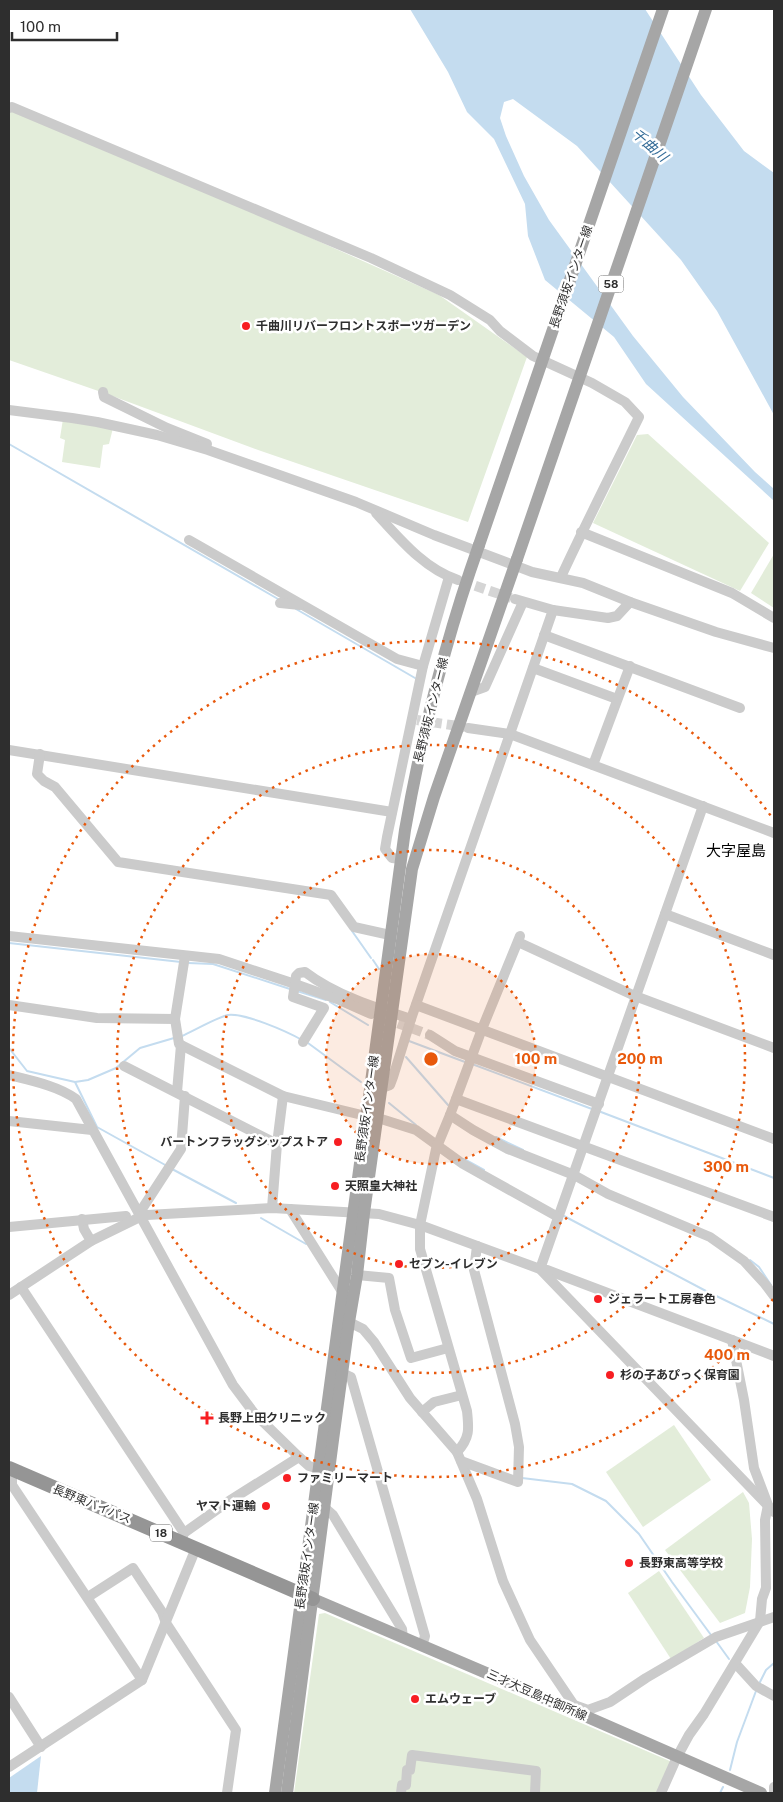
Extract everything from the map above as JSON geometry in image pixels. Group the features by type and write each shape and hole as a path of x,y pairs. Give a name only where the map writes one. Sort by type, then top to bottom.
{"highway":[{"name":"長野東バイパス","path":"10,1468 182,1538 196,1548 307,1596"}],"main road":[{"name":"長野須坂インター線","path":"287,1793 319,1469 343,1293 358,1213 372,1117 390,935 415,774 448,639 477,548 663,9"},
{"name":"長野須坂インター線","path":"372,1117 382,1088 381,1012 412,869 434,797 706,9"},
{"name":"長野須坂インター線","path":"275,1793 307,1596 324,1508 357,1275 358,1213"},
{"name":"三才大豆島中御所線","path":"307,1596 422,1646 574,1708 677,1757 761,1793"}],"street":[{"path":"9,108 12,107 371,258 450,295 490,320 500,331 533,356 592,383 625,402 640,417 600,499 581,532 561,577"},
{"path":"103,392 104,397 148,419 208,444 208,450"},
{"path":"9,410 72,418 157,435 208,450 356,502 373,510 516,562 532,572 583,583 630,602 716,632 774,648"},
{"path":"373,510 422,560 453,578 423,666 392,812 386,849 392,858 401,860"},
{"path":"581,532 732,593 774,618"},
{"path":"190,540 397,659 423,666"},
{"path":"471,692 485,687 519,601 553,610 608,618 617,616 630,602"},
{"path":"286,604 304,605"},
{"path":"382,1088 390,1085 479,820 553,610"},
{"path":"544,635 740,708"},
{"path":"593,765 630,666"},
{"path":"533,668 618,699"},
{"path":"468,728 510,734 774,833"},
{"path":"9,750 392,812"},
{"path":"40,754 38,774 44,781 55,787 118,862 331,895 354,927 390,935"},
{"path":"540,1269 703,806"},
{"path":"665,914 774,955"},
{"path":"9,936 185,960 219,959 294,988 411,1019"},
{"path":"459,1456 469,1431 467,1411 420,1249 420,1225 437,1145 519,939 551,956 556,961 635,996 774,1048"},
{"path":"9,1294 91,1241 141,1213 181,1149 181,1045 179,1044 175,1019 185,960"},
{"path":"303,1040 324,1008 293,997 296,976 299,973 305,972 320,983 381,1012"},
{"path":"9,1005 97,1018 175,1019"},
{"path":"416,1005 774,1139"},
{"path":"430,1035 470,1062 598,1104"},
{"path":"181,1045 283,1096 372,1117 416,1130 463,1164 558,1218"},
{"path":"124,1066 277,1144"},
{"path":"9,1074 70,1094 76,1099 141,1213 233,1385 254,1413 299,1457 309,1466 319,1469"},
{"path":"272,1208 283,1096"},
{"path":"456,1099 774,1217"},
{"path":"450,1115 508,1149 574,1175 608,1194 710,1237 744,1261 766,1284 774,1296"},
{"path":"9,1121 92,1130"},
{"path":"141,1213 147,1215 272,1208 379,1214 420,1225 547,1270 774,1356"},
{"path":"290,1209 343,1293"},
{"path":"9,1227 126,1216"},
{"path":"82,1219 84,1229 91,1241"},
{"path":"459,1456 518,1482 519,1447 513,1414 474,1270 476,1246"},
{"path":"540,1269 714,1452 771,1508"},
{"path":"357,1275 389,1278 395,1310 411,1358 448,1348"},
{"path":"21,1287 182,1538 229,1501 299,1457"},
{"path":"349,1322 363,1329 374,1342 398,1381 459,1456 477,1499 503,1581 530,1640 574,1708 588,1710 610,1702 646,1678 714,1638 760,1620 774,1617"},
{"path":"661,1793 689,1735 704,1714 760,1620 762,1599 766,1588 765,1520 771,1508 754,1468 744,1400 732,1340"},
{"path":"342,1373 351,1378 425,1636 422,1646"},
{"path":"422,1412 434,1402 462,1395"},
{"path":"10,1468 12,1485 142,1680"},
{"path":"324,1508 333,1515 402,1629 403,1638"},
{"path":"9,1767 142,1680 196,1548"},
{"path":"88,1597 133,1568 162,1612 166,1623 236,1730 227,1793"},
{"path":"735,1663 756,1686 774,1696"},
{"path":"9,1697 41,1747"},
{"path":"402,1793 402,1785 406,1785 407,1770 410,1770 412,1756 536,1771 536,1793"},
{"path":"774,1787 774,1793"}],"green space":[{"name":"千曲川リバーフロントスポーツガーデン","path":"13,111 289,228 439,295 527,357 468,522 261,451 9,360 9,112"},
{"path":"63,419 113,428 109,444 103,445 100,468 62,462 65,440 60,438"},
{"path":"648,434 769,543 740,591 593,523 637,435"},
{"path":"774,554 774,608 751,593"},
{"path":"674,1425 711,1480 643,1527 606,1472"},
{"path":"743,1492 749,1503 752,1539 750,1587 745,1613 720,1623 665,1550"},
{"path":"659,1571 704,1638 671,1659 628,1593"},
{"name":"エムウェーブ","path":"325,1613 672,1762 658,1793 294,1793 319,1614"}],"water":[{"name":"千曲川","path":"410,9 645,9 701,95 744,151 774,173 774,415 717,311 681,260 577,146 513,99 504,102 500,118 524,176 549,220 633,336 683,397 755,472 774,489 774,501 646,384 614,337 545,280 528,236 525,204 494,139 467,112 448,72"},
{"path":"41,1756 37,1793 9,1793 9,1778"}],"waterway":[{"path":"9,444 278,599"},
{"path":"296,609 415,678"},
{"path":"352,931 371,958"},
{"path":"9,943 181,962"},
{"path":"373,960 379,969"},
{"path":"188,963 213,964 290,989"},
{"path":"297,991 326,1000"},
{"path":"330,1002 368,1025"},
{"path":"182,1036 224,1016 235,1015 265,1023 302,1040"},
{"path":"75,1082 88,1080 116,1068 140,1048 174,1038"},
{"path":"409,1041 465,1062"},
{"path":"308,1043 361,1082"},
{"path":"9,1048 27,1071 75,1082 97,1127 167,1166"},
{"path":"406,1057 448,1105"},
{"path":"472,1064 592,1109"},
{"path":"389,1103 416,1125"},
{"path":"601,1112 774,1178"},
{"path":"496,1137 523,1150"},
{"path":"464,1159 484,1170"},
{"path":"172,1169 236,1203"},
{"path":"564,1216 706,1291 774,1324"},
{"path":"261,1218 306,1244"},
{"path":"750,1260 759,1267 771,1285"},
{"path":"522,1478 572,1484 606,1501 639,1534 711,1635"},
{"path":"716,1641 729,1659"},
{"path":"760,1682 766,1670 774,1663"},
{"path":"730,1770 737,1742 756,1691"},
{"path":"720,1793 723,1787"}],"tunnel":[{"path":"461,581 511,598"},
{"path":"417,720 465,727"},
{"path":"384,1018 430,1035"}],"place":[{"name":"千曲川リバーフロントスポーツガーデン","path":"246,326"},
{"name":"バートンフラッグシップストア","path":"338,1142"},
{"name":"天照皇大神社","path":"335,1186"},
{"name":"セブン-イレブン","path":"399,1264"},
{"name":"ジェラート工房春色","path":"598,1299"},
{"name":"杉の子あぴっく保育園","path":"610,1375"},
{"name":"長野上田クリニック","path":"207,1418"},
{"name":"ファミリーマート","path":"287,1478"},
{"name":"ヤマト運輸","path":"266,1506"},
{"name":"長野東高等学校","path":"629,1563"},
{"name":"エムウェーブ","path":"415,1699"}],"district":[{"name":"大字屋島","path":"736,851"}]}
